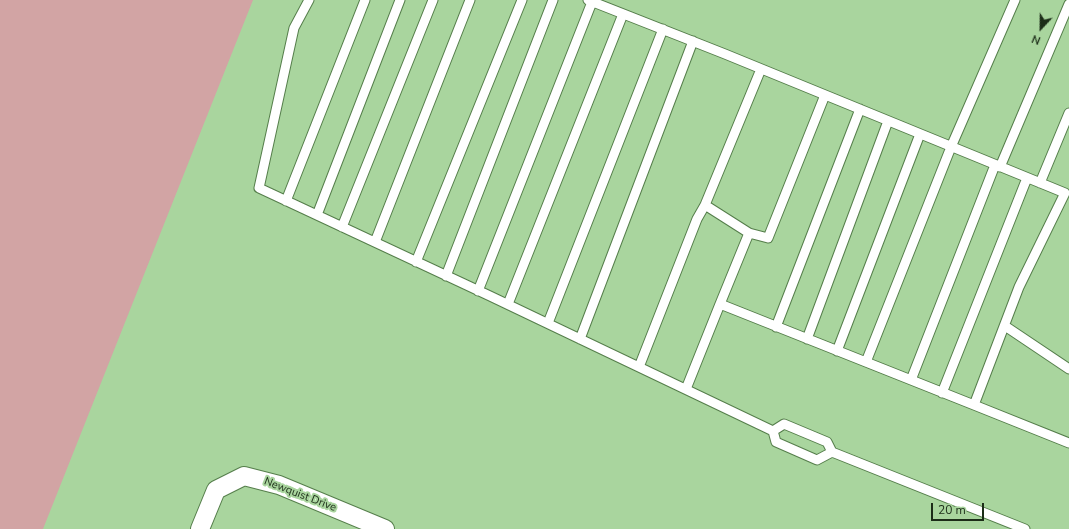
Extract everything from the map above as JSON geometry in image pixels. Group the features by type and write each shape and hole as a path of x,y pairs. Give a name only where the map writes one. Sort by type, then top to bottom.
{"street":[{"name":"Newquist Drive","path":"200,529 216,490 244,476 279,485 385,529"}],"lane":[{"path":"308,0 294,28 259,188 508,304 773,431 776,442 817,460 832,452"},
{"path":"286,201 365,0"},
{"path":"317,215 400,0"},
{"path":"342,227 433,0"},
{"path":"375,242 470,0"},
{"path":"416,262 522,0"},
{"path":"446,276 554,0"},
{"path":"866,362 951,147 1015,0"},
{"path":"478,290 590,1 761,68 1027,178 1067,192 1020,287 974,406"},
{"path":"911,380 998,166 1069,4"},
{"path":"508,304 623,14"},
{"path":"548,323 663,29"},
{"path":"580,339 693,41"},
{"path":"639,367 696,219 705,205 761,68"},
{"path":"705,205 749,233 768,238 825,94"},
{"path":"776,327 860,109"},
{"path":"1040,183 1069,113"},
{"path":"806,339 888,121"},
{"path":"837,351 920,134"},
{"path":"942,393 1027,178"},
{"path":"686,389 749,233"},
{"path":"720,304 1069,443"},
{"path":"1005,326 1069,369"},
{"path":"773,431 784,424 827,442 832,452 1025,529"}],"shaded area":[{"path":"0,0 253,0 43,529 0,529"}]}
